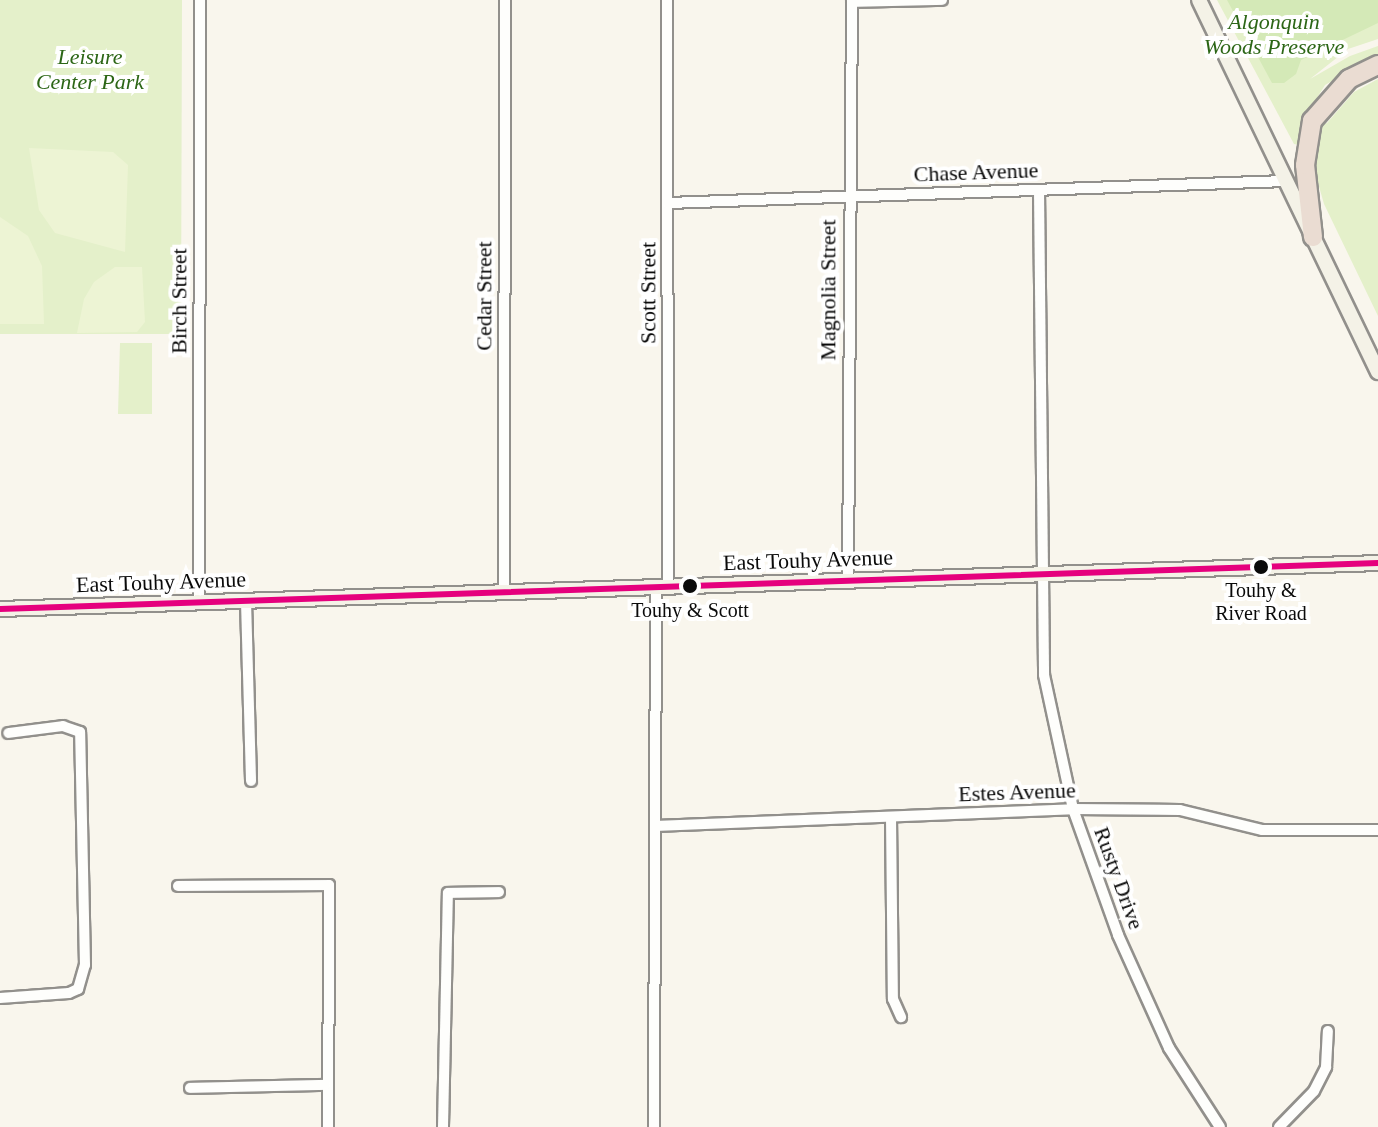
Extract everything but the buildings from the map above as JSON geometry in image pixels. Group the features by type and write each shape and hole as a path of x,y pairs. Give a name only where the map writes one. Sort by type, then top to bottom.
{"highway":[{"path":"1313,237 1305,165 1312,121 1343,84 1378,65"}],"main road":[{"path":"1199,0 1378,372"},
{"name":"East Touhy Avenue","path":"0,609 1378,563"}],"street":[{"name":"Birch Street","path":"199,603 200,0"},
{"name":"Cedar Street","path":"504,592 505,0"},
{"name":"Scott Street","path":"654,1127 655,826 668,203 667,0"},
{"path":"852,1 942,0"},
{"name":"Magnolia Street","path":"848,581 852,1"},
{"name":"Chase Avenue","path":"668,203 1286,181"},
{"name":"Rusty Drive","path":"1039,190 1044,675 1073,809 1144,996 1198,1099 1220,1127"},
{"path":"246,601 251,781"},
{"path":"0,998 69,993 78,989 85,965 80,732 63,726 8,733"},
{"name":"Estes Avenue","path":"655,826 1073,809 1180,810 1262,830 1378,830"},
{"path":"891,817 893,999 901,1017"},
{"path":"178,886 329,885 325,1085 328,1127"},
{"path":"443,1127 448,893 499,892"},
{"path":"1279,1127 1314,1091 1326,1067 1328,1031"},
{"path":"190,1088 325,1085"}],"green space":[{"name":"Leisure Center Park","path":"0,0 182,0 181,334 0,334"},
{"name":"Algonquin Woods Preserve","path":"1217,0 1378,0 1378,39 1348,49 1310,79 1350,56 1378,46 1378,55 1325,85 1309,111 1300,145 1294,144"},
{"name":"Algonquin Woods Preserve","path":"1227,0 1378,0 1378,23 1301,60 1296,74 1284,83 1272,83"},
{"path":"1378,79 1378,316 1324,204 1314,169 1317,126 1327,123 1354,92"},
{"path":"29,148 113,152 128,165 125,252 55,233 39,210"},
{"path":"0,217 28,236 42,266 44,324 0,324"},
{"path":"115,267 142,267 145,322 137,332 77,333 84,299 94,282"},
{"path":"120,343 152,343 152,414 118,414"}],"transit line":[{"path":"0,609 1378,563"}],"place":[{"name":"Touhy & River Road","path":"1261,567"},
{"name":"Touhy & Scott","path":"690,586"}]}
